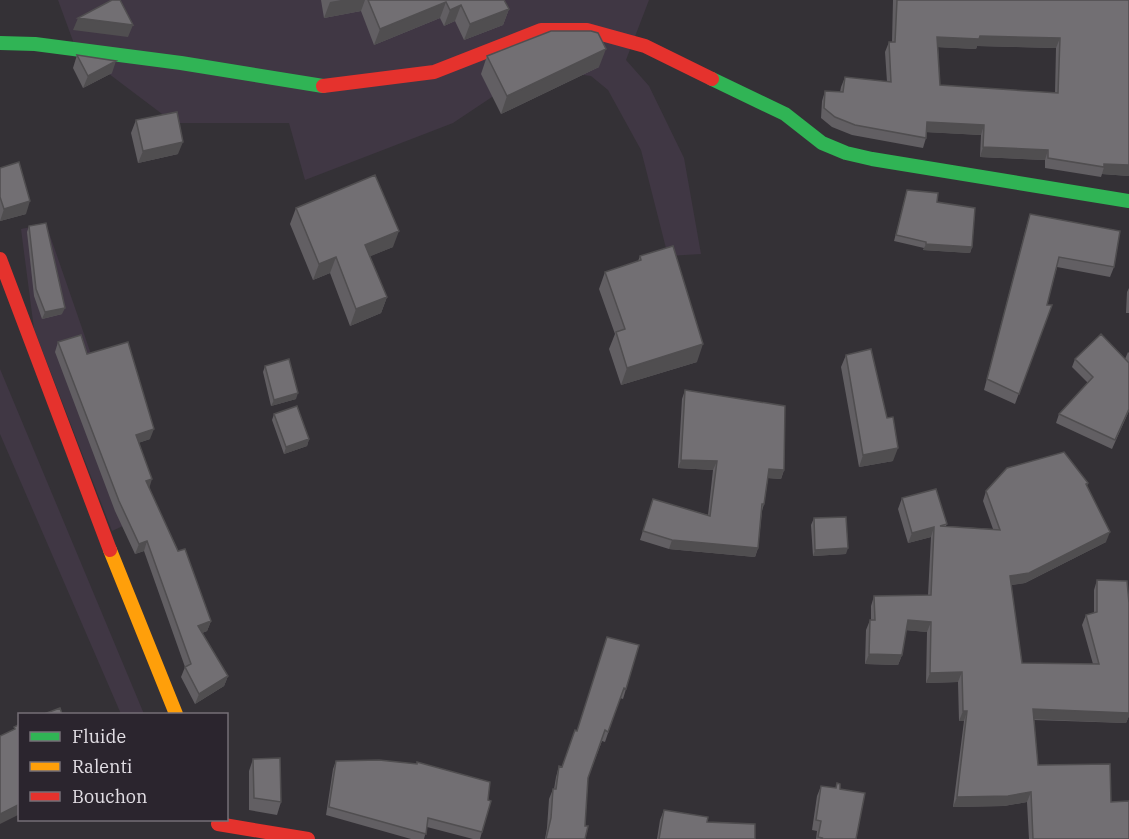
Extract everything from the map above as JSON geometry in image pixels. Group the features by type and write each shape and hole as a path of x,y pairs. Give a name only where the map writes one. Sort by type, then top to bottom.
{"street":[{"path":"0,43 34,44 181,63 324,86 434,72 541,30 587,30 645,46 785,114 822,143 846,153 1129,201"},
{"path":"0,259 80,474 176,713"},
{"path":"218,824 308,839"}],"shaded area":[{"path":"58,0 649,0 626,60 649,86 684,158 701,254 668,256 641,150 608,90 591,76 563,72 513,83 453,123 305,180 289,123 174,123 76,49"},
{"path":"46,224 149,514 112,531 34,329 21,229"},
{"path":"0,369 144,713 121,713 0,434"}],"building":[{"path":"112,0 120,0 133,25 78,18"},
{"path":"368,0 504,0 509,9 470,24 461,5 450,10 446,2 380,29"},
{"path":"897,0 1129,0 1129,165 1104,164 1104,167 1048,158 1048,150 983,147 984,125 927,122 926,138 855,125 835,117 824,108 825,91 843,92 845,77 891,82 889,42 895,42","holes":["937,37 1060,38 1058,93 940,85"]},
{"path":"551,31 598,33 606,49 507,96 487,56"},
{"path":"77,55 116,61 88,76"},
{"path":"177,112 183,142 143,151 136,120"},
{"path":"19,162 30,201 4,209 0,197 0,168"},
{"path":"375,175 399,231 365,245 387,297 356,309 336,257 319,264 296,208"},
{"path":"907,190 938,193 937,202 975,208 972,247 926,244 926,242 896,235"},
{"path":"1030,214 1120,231 1114,267 1059,257 1047,305 1052,305 1019,394 987,379"},
{"path":"46,223 65,308 45,312 36,289 29,226"},
{"path":"673,246 703,344 627,368 616,332 625,329 605,272 641,260 640,256"},
{"path":"1101,334 1129,363 1129,409 1115,440 1059,414 1093,377 1075,359"},
{"path":"81,335 87,354 128,342 154,429 136,435 152,479 146,481 178,551 185,549 211,621 198,626 228,676 199,694 185,667 191,664 147,541 139,544 119,501 58,342"},
{"path":"871,349 887,418 893,417 898,448 863,455 846,355"},
{"path":"289,359 298,393 274,400 265,366"},
{"path":"685,390 785,406 784,470 769,469 764,504 762,504 758,548 672,540 643,531 653,499 710,516 717,461 681,460"},
{"path":"297,406 309,439 286,447 274,414"},
{"path":"1064,452 1088,483 1086,484 1110,532 1029,573 1010,576 1022,663 1099,664 1086,615 1097,612 1097,580 1127,581 1129,713 1033,709 1038,765 1110,764 1111,802 1129,801 1129,839 1033,839 1031,792 1008,796 957,797 967,711 963,711 962,672 930,673 931,622 908,620 902,655 869,654 870,620 875,620 874,596 931,595 934,527 912,533 902,498 936,489 947,524 940,526 1000,530 986,491 1007,468"},
{"path":"846,517 848,548 815,550 814,518"},
{"path":"607,637 639,645 626,689 624,688 608,732 605,730 588,778 585,826 588,826 585,839 546,839 551,818 553,789 556,789 559,766 562,767 575,730 577,731"},
{"path":"60,708 62,713 47,713"},
{"path":"18,725 18,805 0,814 0,736 15,729 14,727"},
{"path":"280,758 281,802 254,798 253,759"},
{"path":"379,760 417,764 417,762 490,782 488,800 491,801 482,832 428,818 426,834 329,807 336,761"},
{"path":"837,783 840,784 840,789 865,793 856,839 821,839 818,837 821,821 816,820 821,786 836,788"},
{"path":"664,810 708,817 707,822 755,824 755,839 659,839"}],"traffic: fast":[{"path":"0,43 35,44 181,63 323,86"},
{"path":"712,79 785,114 822,143 846,153 1129,201"}],"traffic: slow":[{"path":"110,550 176,713"}],"traffic: jam":[{"path":"323,86 434,72 541,30 587,30 645,46 712,79"},
{"path":"0,259 110,550"},
{"path":"218,824 308,839"}]}
